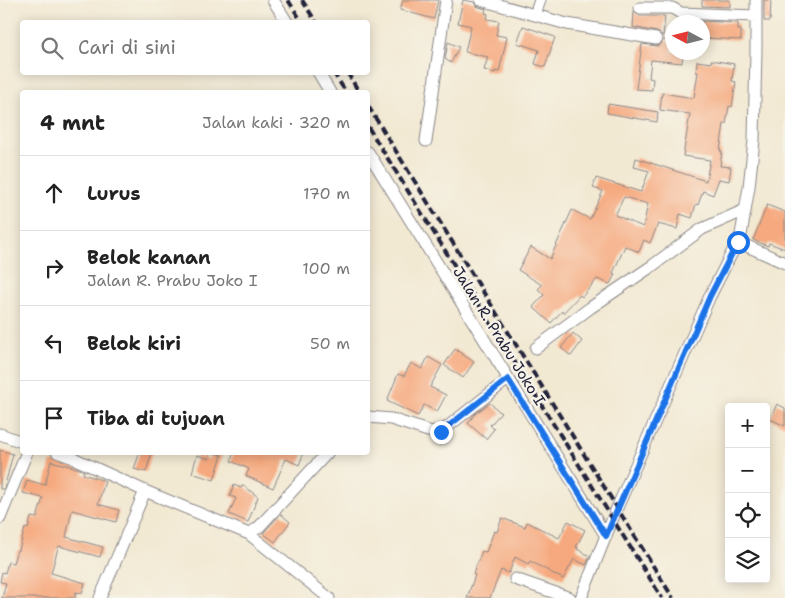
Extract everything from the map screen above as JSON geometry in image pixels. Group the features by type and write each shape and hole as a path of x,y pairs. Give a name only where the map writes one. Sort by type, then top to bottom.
{"street":[{"path":"273,0 286,20"},
{"path":"426,141 446,0"},
{"path":"481,0 567,24 656,39"},
{"path":"535,16 540,0"},
{"path":"581,598 710,296 739,238 749,187 754,140 756,0"},
{"path":"640,8 672,8 681,13 756,16"},
{"path":"320,75 329,90"},
{"name":"Jalan R. Prabu Joko I","path":"370,155 606,536"},
{"path":"536,348 702,229 744,214"},
{"path":"739,238 785,263"},
{"path":"370,417 391,420 434,432 441,432 508,379"},
{"path":"0,434 20,441"},
{"path":"0,518 26,455"},
{"path":"65,455 144,491 248,534 329,598"},
{"path":"248,534 258,527 325,455"},
{"path":"100,598 144,491"},
{"path":"515,579 570,598"}],"building":[{"path":"403,0 438,0 434,19 400,10"},
{"path":"463,0 474,2 476,6 486,9 487,19 499,21 496,35 507,37 499,72 495,71 495,73 484,70 488,57 465,52 471,26 458,23"},
{"path":"702,0 730,0 730,7 702,6"},
{"path":"764,0 771,0 770,21 764,21"},
{"path":"634,12 640,16 665,16 663,36 657,32 633,27"},
{"path":"710,21 738,23 738,30 741,30 741,40 710,38"},
{"path":"523,26 555,37 545,67 535,64 539,50 517,43"},
{"path":"663,40 665,40 665,60 682,60 682,63 651,60 649,78 653,79 652,90 636,89 642,44 658,46"},
{"path":"448,42 459,47 451,63 445,59"},
{"path":"711,60 734,64 732,81 736,82 732,107 729,106 726,124 724,124 720,151 722,151 720,166 731,167 729,181 719,179 713,195 703,191 698,205 696,204 692,218 680,214 677,229 658,224 650,243 644,240 639,252 625,246 610,284 597,279 582,297 580,295 551,323 533,307 544,295 538,289 542,285 518,270 531,247 550,259 572,210 590,219 603,191 593,188 596,178 641,192 649,171 634,167 636,158 706,181 710,160 683,156 690,114 660,110 662,93 694,98 698,72 696,72 697,61 711,63","holes":["624,197 648,204 643,227 615,215"]},
{"path":"608,104 658,112 657,122 607,113"},
{"path":"767,205 785,212 785,249 769,243 768,246 753,240"},
{"path":"573,333 582,341 571,356 561,348"},
{"path":"455,349 474,362 463,378 444,365"},
{"path":"428,357 442,365 430,387 446,395 437,412 424,405 418,416 387,401 398,374 404,376 411,363 422,369"},
{"path":"490,403 501,413 490,425 494,429 486,439 468,423 475,414"},
{"path":"777,404 785,408 785,426 770,419"},
{"path":"0,450 13,454 4,489 0,489"},
{"path":"139,455 151,455 146,472 134,469"},
{"path":"197,455 209,459 210,455 222,455 214,480 192,473"},
{"path":"233,455 303,455 299,465 286,459 273,488 246,476 249,469 231,461"},
{"path":"51,461 77,468 84,471 83,474 105,481 98,504 119,510 116,522 72,510 66,537 103,547 100,557 59,546 51,573 85,583 82,593 76,592 75,598 2,598 6,583 0,582 2,572 5,573 8,562 13,563 25,528 28,529 31,517 37,518 43,498 23,493 27,480 45,485"},
{"path":"234,485 241,488 243,485 258,497 248,522 229,514 236,498 230,496"},
{"path":"281,514 290,522 275,542 263,533"},
{"path":"502,518 525,527 527,522 559,538 568,521 585,530 576,547 590,556 586,565 574,559 563,579 530,561 528,564 515,557 509,573 501,570 490,598 467,598 475,575 473,574 482,551 486,552 494,531 497,532"}],"railway":[{"path":"288,0 301,20"},
{"path":"302,0 315,20"},
{"path":"335,75 345,90"},
{"path":"349,75 358,90"},
{"path":"370,109 673,598"},
{"path":"370,130 662,598"}],"route":[{"path":"441,432 508,379 606,536 710,296 738,242"}]}
